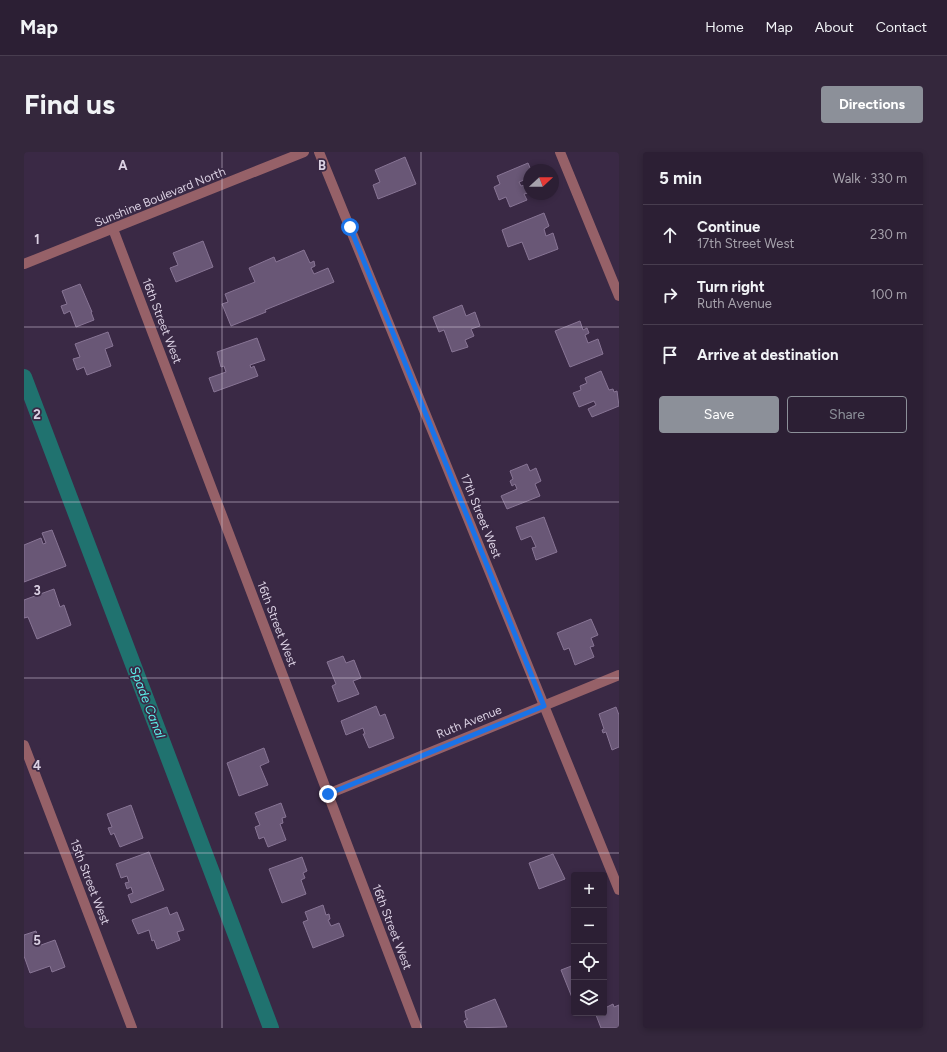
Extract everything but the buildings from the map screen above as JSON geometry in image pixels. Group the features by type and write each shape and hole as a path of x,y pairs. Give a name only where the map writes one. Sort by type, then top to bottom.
{"street":[{"name":"Sunshine Boulevard North","path":"24,264 304,152"},
{"name":"17th Street West","path":"319,152 619,890"},
{"path":"560,152 619,296"},
{"name":"16th Street West","path":"113,229 417,1028"},
{"name":"Ruth Avenue","path":"328,794 619,675"},
{"name":"15th Street West","path":"24,745 132,1028"}],"waterway":[{"name":"Spade Canal","path":"24,377 271,1028"}],"route":[{"path":"328,794 544,706 350,227"}]}
